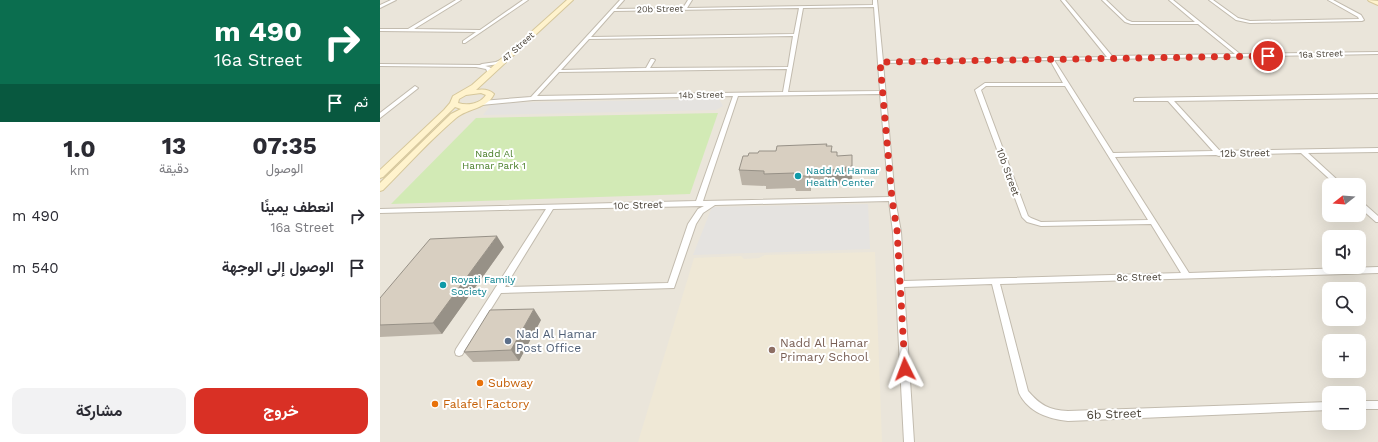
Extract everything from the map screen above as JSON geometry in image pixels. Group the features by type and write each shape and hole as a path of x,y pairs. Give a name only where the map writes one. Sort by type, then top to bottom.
{"street":[{"path":"380,7 394,0"},
{"path":"409,30 459,0"},
{"path":"465,42 526,0"},
{"name":"47 Street","path":"454,104 456,98 466,93 570,0"},
{"name":"47 Street","path":"478,104 486,94 488,81 578,0"},
{"path":"533,98 622,0"},
{"path":"684,9 690,0"},
{"path":"1063,0 1111,58"},
{"path":"1104,0 1126,21 1132,23 1200,23"},
{"path":"1171,0 1240,56"},
{"path":"1211,0 1237,19 1245,22 1362,20 1360,16 1330,0"},
{"path":"1371,0 1378,3"},
{"path":"875,3 892,199 897,230 909,442"},
{"name":"20b Street","path":"613,10 801,7 875,3"},
{"path":"785,94 801,7"},
{"path":"380,30 481,31"},
{"path":"588,38 796,35"},
{"name":"16a Street","path":"880,62 1378,53"},
{"path":"380,65 476,66 493,64 505,59"},
{"path":"1051,59 1187,276"},
{"path":"647,70 653,60"},
{"path":"476,66 488,68 490,72"},
{"path":"558,71 789,68"},
{"name":"10b Street","path":"1066,84 985,85 978,90 1025,217 1040,224 1153,222"},
{"path":"380,116 415,88"},
{"path":"466,93 478,91 486,94"},
{"name":"14b Street","path":"486,94 533,98 883,92"},
{"path":"699,204 736,94"},
{"path":"1136,100 1378,96"},
{"name":"14b Street","path":"478,104 520,98"},
{"path":"1170,100 1219,154"},
{"path":"380,175 454,104 459,107 478,104"},
{"path":"380,188 454,116 478,104"},
{"path":"380,110 388,110"},
{"name":"12b Street","path":"1111,155 1378,150"},
{"path":"1303,152 1332,178"},
{"name":"10c Street","path":"381,211 892,199"},
{"path":"498,290 671,286 692,224 700,211 714,203"},
{"path":"679,204 692,209 692,224"},
{"path":"459,352 551,207"},
{"path":"1366,209 1378,220"},
{"name":"8c Street","path":"901,284 1378,270"},
{"name":"6b Street","path":"995,281 1024,393 1032,403 1043,411 1056,415 1068,416 1322,406"},
{"path":"1366,405 1378,405"}],"shaded area":[{"path":"380,0 1378,0 1378,442 380,442"},
{"path":"719,99 723,106 716,110 483,115 491,105 499,103"},
{"path":"868,204 870,249 693,255 712,207"},
{"name":"Nadd Al Hamar Primary School","path":"875,252 882,442 638,442 694,258 741,256 744,259 759,258 765,255"}],"green space":[{"name":"Nadd Al Hamar Park 1","path":"718,113 690,194 391,204 476,118"}],"building":[{"path":"827,144 826,146 832,146 831,152 837,152 837,156 852,155 852,166 826,171 810,170 809,176 794,176 794,173 764,174 764,171 739,170 743,156 748,156 749,153 758,153 759,151 776,151 777,146"},
{"name":"Royati Family Society","path":"497,236 433,323 380,325 380,298 430,239"},
{"path":"534,309 511,350 464,352 490,310"}],"place":[{"name":"Nadd Al Hamar Health Center","path":"798,176"},
{"name":"Royati Family Society","path":"443,285"},
{"name":"Nad Al Hamar Post Office","path":"508,341"},
{"name":"Nadd Al Hamar Primary School","path":"772,350"},
{"name":"Subway","path":"480,383"},
{"name":"Falafel Factory","path":"435,404"}],"route":[{"path":"905,369 897,230 892,199 890,162 880,62 1268,56"}]}
